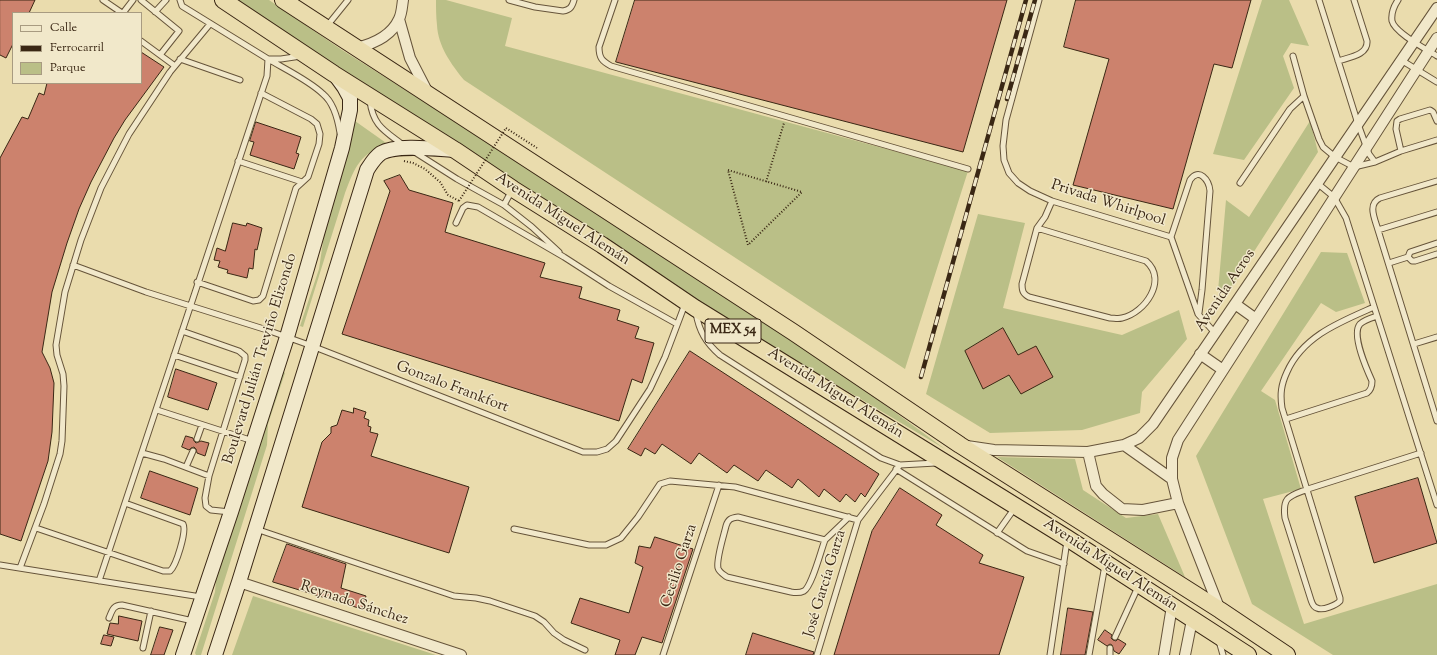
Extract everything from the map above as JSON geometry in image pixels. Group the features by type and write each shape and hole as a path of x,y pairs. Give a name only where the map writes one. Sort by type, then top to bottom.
{"highway":[{"name":"Avenida Miguel Alemán","path":"223,0 334,74 455,150 691,304 1068,538 1248,655"},
{"name":"Avenida Miguel Alemán","path":"283,0 793,332 960,444 1220,610 1287,655"}],"main road":[{"name":"Boulevard Julián Treviño Elizondo","path":"183,655 290,338 342,148 350,110 350,98 334,74"},
{"path":"215,655 256,529 310,345 367,170 373,160 380,153 395,148 455,150"},
{"path":"192,655 206,610 202,597"}],"street":[{"path":"356,48 384,38 399,19 403,0"},
{"name":"Avenida Acros","path":"960,444 994,450 1088,452 1124,445 1139,438 1152,424 1437,8"},
{"path":"399,19 410,58 431,97"},
{"path":"1220,610 1178,503 1172,479 1172,458 1178,440 1416,70 1433,53 1437,38"},
{"path":"1235,304 1256,319"},
{"path":"1200,354 1224,370"},
{"path":"1124,445 1172,479"},
{"path":"1088,452 1093,479 1096,486 1103,494 1122,509 1143,510 1178,503"},
{"name":"Reynado Sánchez","path":"239,582 461,655"},
{"path":"1164,655 1172,606"},
{"path":"1185,655 1192,620"}],"lane":[{"path":"103,0 121,12"},
{"path":"123,12 133,0"},
{"path":"141,0 179,31 160,55"},
{"path":"155,12 166,0"},
{"path":"174,0 210,24 324,94 332,107 338,122 342,148"},
{"path":"180,0 182,6"},
{"path":"326,28 348,0"},
{"path":"509,0 535,7 564,11 571,8 574,0"},
{"path":"615,0 599,47 599,55 603,61 611,66 968,168"},
{"name":"Privada Whirlpool","path":"1039,0 1006,120 1003,146 1004,160 1009,172 1018,182 1030,190 1052,200 1171,237 1198,314 1215,333"},
{"path":"1319,0 1358,124 1369,154 1375,162"},
{"path":"1338,61 1361,53 1367,46 1367,41 1354,0"},
{"path":"1398,0 1392,14 1392,22 1397,29 1433,53"},
{"path":"20,568 36,528 53,478 62,441 64,386 63,374 56,345 65,292 73,264 100,192 131,130 175,66 210,24"},
{"path":"142,42 175,66"},
{"path":"268,59 281,59 305,55"},
{"path":"1293,56 1304,96 1319,139 1323,147 1335,157 1354,167 1375,162 1401,151 1437,140"},
{"path":"99,580 157,410 189,306 267,76 268,59"},
{"path":"180,60 240,80"},
{"path":"1401,60 1437,82"},
{"path":"198,282 253,301 259,300 263,296 296,188 308,177 320,134 317,124 311,119 261,94"},
{"path":"369,96 371,110 375,121 384,130 408,148 435,164 456,179 504,205 532,227 564,257"},
{"path":"1240,183 1290,109 1304,96"},
{"path":"1401,151 1396,129 1397,121 1400,118 1430,110 1433,112 1437,121"},
{"path":"238,161 302,182"},
{"path":"1171,237 1190,180 1193,176 1202,176 1207,179 1210,190 1202,290 1198,314"},
{"path":"1437,181 1375,200 1373,204 1378,230 1437,421"},
{"path":"1317,183 1334,197 1346,218 1422,453 1437,505"},
{"path":"504,205 513,189"},
{"path":"1037,228 1146,261 1152,266 1155,273 1155,281 1151,295 1147,302 1141,308 1121,319 1110,318 1029,297 1024,294 1022,284 1037,228 1045,217 1052,200"},
{"path":"456,223 463,208 467,205 478,207 564,257 609,286 677,324 691,304"},
{"path":"1378,230 1437,212"},
{"path":"1408,258 1410,252 1437,243"},
{"path":"1389,263 1408,258 1415,261 1437,254"},
{"name":"Gonzalo Frankfort","path":"73,264 189,306 310,345 583,452 597,452 607,449 616,441 650,389 665,357 677,324"},
{"path":"691,304 701,334 711,347 720,355 881,458 898,467 997,533 1027,551 1064,564"},
{"path":"1374,307 1316,335 1302,347 1290,365 1282,385 1280,396 1286,419 1308,489 1340,598 1340,601 1337,604 1321,609 1313,606 1285,518 1283,508 1285,500 1290,496 1308,489 1422,453"},
{"path":"1286,419 1367,393 1371,390 1372,381 1358,342 1357,332 1359,325 1377,316"},
{"path":"182,331 243,353 245,356 240,377 209,476 205,498 206,506 211,510 231,512"},
{"path":"1414,344 1437,337"},
{"path":"174,355 240,377"},
{"path":"157,410 254,442"},
{"path":"197,439 202,425"},
{"path":"186,467 193,451"},
{"path":"142,453 209,476"},
{"path":"898,467 944,462"},
{"name":"José García Garza","path":"817,655 858,520 898,467"},
{"path":"514,529 590,545 606,545 621,538 638,518 660,484 670,481 735,487 858,520"},
{"name":"Cecilio Garza","path":"663,655 719,485"},
{"path":"36,528 108,553 167,571 172,569 185,531 183,524 125,503"},
{"path":"997,533 1016,506"},
{"path":"825,540 738,517 732,518 728,521 726,526 718,568 721,573 727,577 799,593 806,590 810,583 825,540 849,517"},
{"path":"256,529 454,596 490,600 535,616 564,640 585,650"},
{"path":"1050,655 1068,538"},
{"path":"1089,655 1106,563"},
{"path":"0,565 202,597"},
{"path":"1115,637 1139,584"},
{"path":"110,618 114,607 117,605 194,622"},
{"path":"143,648 151,612"},
{"path":"1218,636 1223,655"},
{"path":"1110,648 1110,655"}],"path":[{"path":"766,182 786,116"},
{"path":"400,160 413,163 425,169 440,182 448,195 459,201 506,128 517,135"},
{"path":"728,170 766,182 802,192 748,245 728,170"}],"green space":[{"path":"233,0 269,0 342,50 508,155 850,379 945,449 724,318"},
{"path":"436,0 446,0 512,18 505,46 968,171 905,369 464,80 454,68 440,40 438,33"},
{"path":"1262,0 1289,0 1309,46 1291,43 1283,56 1294,88 1244,160 1213,154"},
{"path":"355,121 389,145 379,148 365,156 352,176 345,193 303,327 300,326 319,269 324,235"},
{"path":"1310,121 1318,152 1228,292 1218,291 1226,200 1249,217"},
{"path":"978,214 1025,223 1003,308 1122,335 1179,310 1187,339 1142,392 1140,413 1082,430 990,433 926,394"},
{"path":"1321,252 1347,253 1365,303 1336,312 1321,303 1261,391 1275,400 1301,489 1263,499 1304,624 1437,584 1437,655 1333,655 1252,604 1196,456"},
{"path":"283,371 285,373 268,424 267,445 201,655 196,655 195,653 215,592 217,568"},
{"path":"997,457 1075,459 1083,490 1126,518 1158,514 1185,577"},
{"path":"253,596 436,655 232,655"}],"building":[{"path":"0,0 35,0 29,12 12,12 12,46 6,58 0,55"},
{"path":"635,0 1007,0 963,152 616,62"},
{"path":"1076,0 1251,0 1232,68 1214,64 1173,209 1073,185 1109,59 1064,47"},
{"path":"142,53 164,67 125,120 91,182 79,209 52,292 42,352 50,368 54,383 52,432 48,461 21,541 0,534 0,158 22,117 28,119 39,93 44,95 47,84 142,84"},
{"path":"256,122 301,137 296,153 299,154 294,169 250,155 254,142 250,141"},
{"path":"400,175 409,190 453,203 445,232 545,263 540,277 582,287 579,298 620,310 617,320 639,327 635,338 654,343 642,383 632,379 619,421 342,334 390,191 384,181"},
{"path":"233,223 246,226 247,223 262,228 257,250 255,249 253,269 249,268 247,278 227,273 228,270 218,267 220,261 214,260 217,248 225,251"},
{"path":"1003,328 1018,355 1036,346 1053,377 1021,394 1009,375 983,389 965,351"},
{"path":"690,351 879,474 865,497 861,493 855,502 846,494 840,502 824,489 819,497 798,479 792,488 766,470 758,481 734,465 727,473 699,453 691,464 662,444 655,454 645,448 641,456 628,449"},
{"path":"176,369 217,383 208,410 168,397"},
{"path":"354,408 366,412 364,418 369,420 368,426 371,427 370,432 378,434 371,456 469,487 449,553 302,507 322,442 331,433 331,427 337,425 342,410 353,413"},
{"path":"186,436 193,438 196,443 201,441 209,443 205,456 197,453 194,447 189,450 182,447"},
{"path":"150,471 198,488 190,515 141,498"},
{"path":"1418,478 1437,543 1374,563 1355,497"},
{"path":"900,488 942,515 936,525 983,555 979,563 1024,577 999,655 834,655 872,531"},
{"path":"655,537 693,549 662,643 642,637 635,655 615,655 620,640 571,623 580,598 629,613 643,567 635,563 639,546 650,548"},
{"path":"287,544 346,564 341,588 366,596 362,609 273,582"},
{"path":"1068,608 1093,612 1085,655 1061,655"},
{"path":"119,616 142,621 138,641 107,634 110,623 118,624"},
{"path":"160,627 173,630 164,655 151,655"},
{"path":"1105,630 1112,635 1111,638 1113,640 1116,641 1118,639 1126,644 1119,654 1114,651 1112,645 1110,644 1107,646 1098,640"},
{"path":"753,633 814,652 813,655 746,655"},
{"path":"104,635 114,637 111,646 101,644"}],"railway":[{"path":"921,377 1026,0"},
{"path":"1007,99 1035,0"}]}
